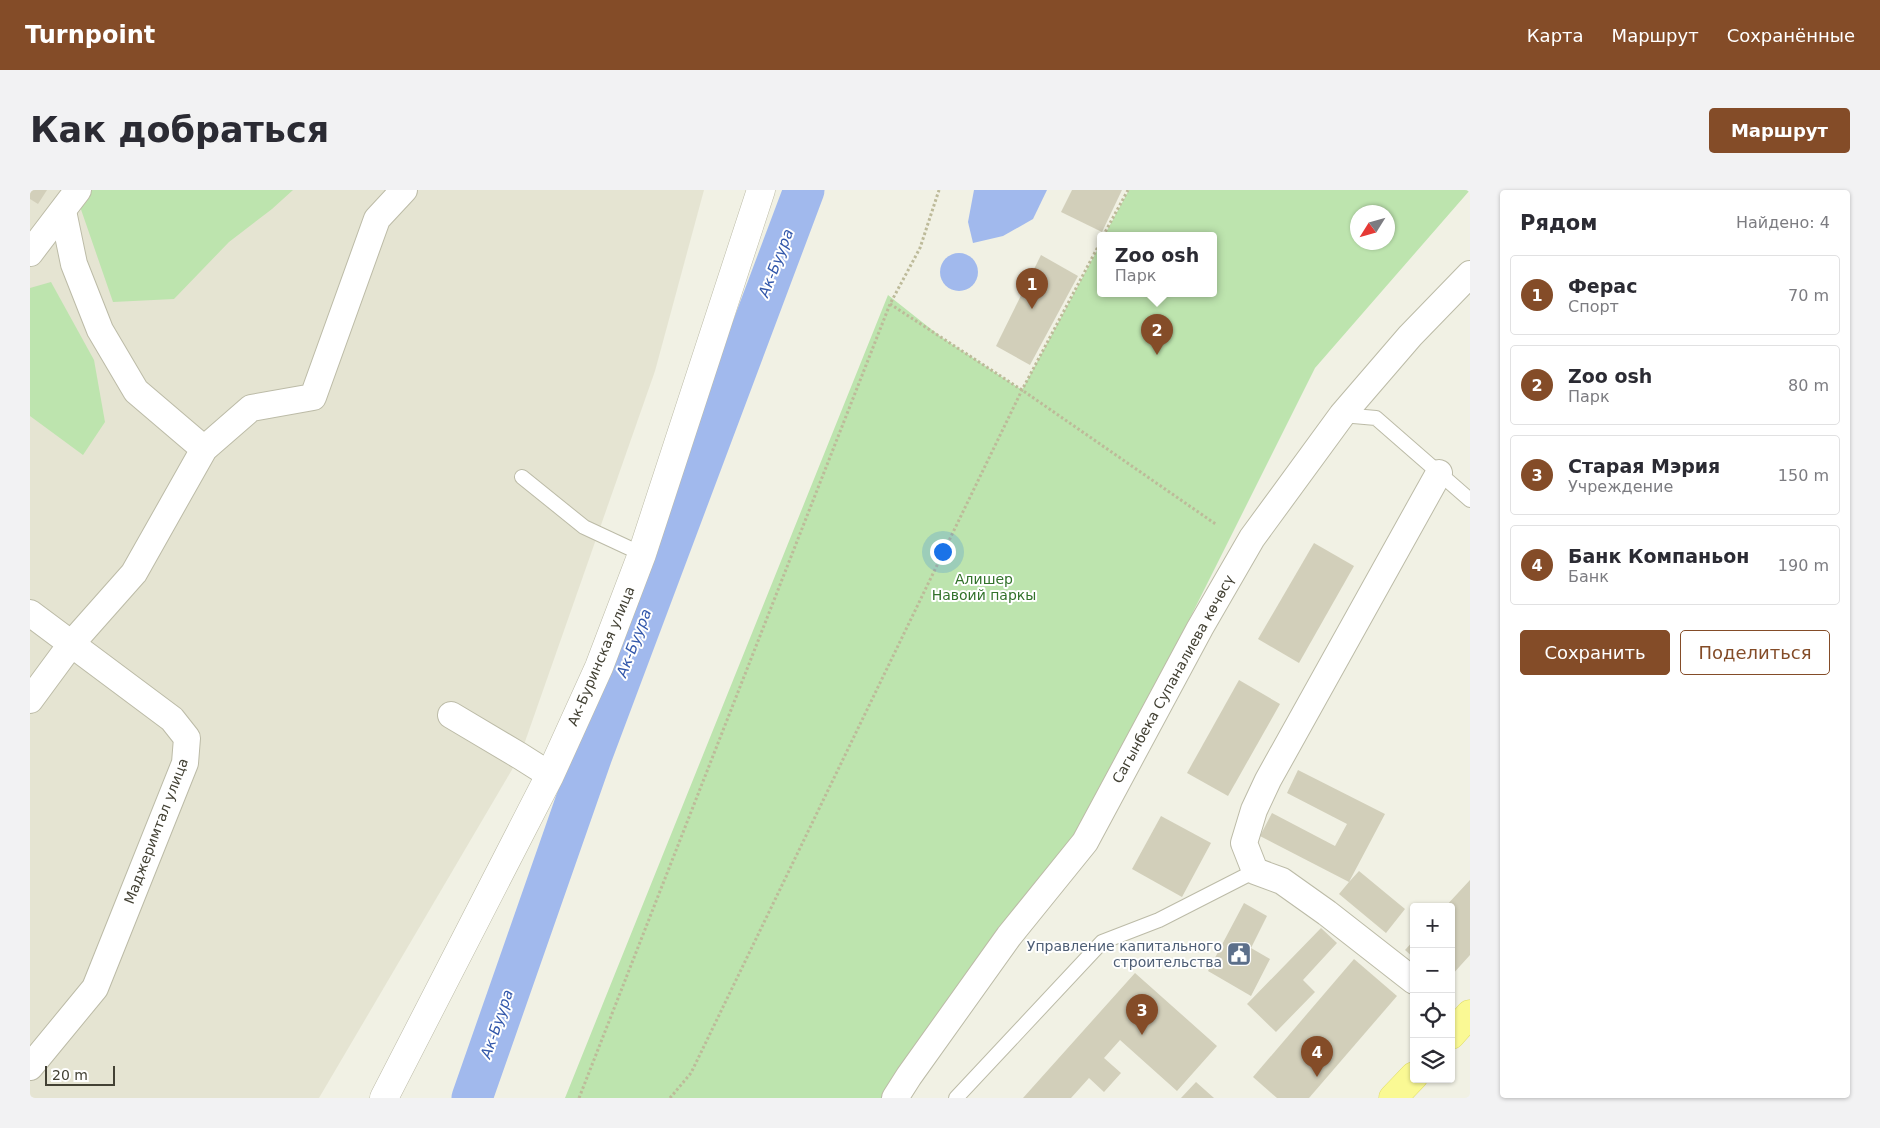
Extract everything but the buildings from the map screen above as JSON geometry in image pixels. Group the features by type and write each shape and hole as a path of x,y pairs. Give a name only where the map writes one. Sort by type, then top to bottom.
{"main road":[{"path":"1393,1098 1410,1080"}],"street":[{"path":"30,253 78,190"},
{"path":"30,700 72,643 134,573 204,449 251,408 313,397 377,219 404,190"},
{"name":"Ак-Буринская улица","path":"384,1098 550,775 599,667 642,554 761,190"},
{"path":"63,211 74,264 100,330 136,391 204,449"},
{"name":"Сагынбека Супаналиева көчөсү","path":"894,1098 1010,936 1085,842 1181,662 1252,538 1342,415 1410,336 1470,274"},
{"path":"1410,978 1327,913 1282,881 1256,871 1244,843 1254,810 1268,780 1439,473"},
{"name":"Маджеримтал улица","path":"30,612 172,718 188,738 185,763 95,988 30,1067"},
{"path":"451,715 550,775"}],"lane":[{"path":"1342,415 1376,418 1470,500"},
{"path":"522,477 584,527 642,554"},
{"path":"956,1098 1102,942 1159,920 1256,871"}],"path":[{"path":"579,1098 890,304 920,248 939,190"},
{"path":"1105,232 1128,190"},
{"path":"670,1098 691,1073 1022,390 1097,249"},
{"path":"890,304 1022,390 1217,525"}],"shaded area":[{"path":"30,190 704,190 655,371 520,756 319,1098 30,1098"}],"green space":[{"path":"78,190 293,190 272,209 229,242 174,299 113,302 76,195"},
{"name":"Алишер Навоий паркы","path":"1129,190 1470,190 1315,368 1083,832 891,1098 565,1098 888,295 941,337 1022,390 1097,250 1097,297 1217,297 1217,232 1106,232"},
{"path":"51,282 94,360 105,422 83,455 30,416 30,288"}],"water":[{"path":"974,190 1047,190 1033,219 1003,236 973,243 968,222"},
{"path":"959,253 973,258 978,272 973,286 959,291 945,286 940,272 945,258"}],"waterway":[{"name":"Ак-Буура","path":"472,1098 592,755 804,190"}],"place":[{"name":"Ферас","path":"1032,309"},
{"name":"Zoo osh","path":"1157,355"},
{"name":"Управление капитального строительства","path":"1239,954"},
{"name":"Старая Мэрия","path":"1142,1035"},
{"name":"Банк Компаньон","path":"1317,1077"}]}
